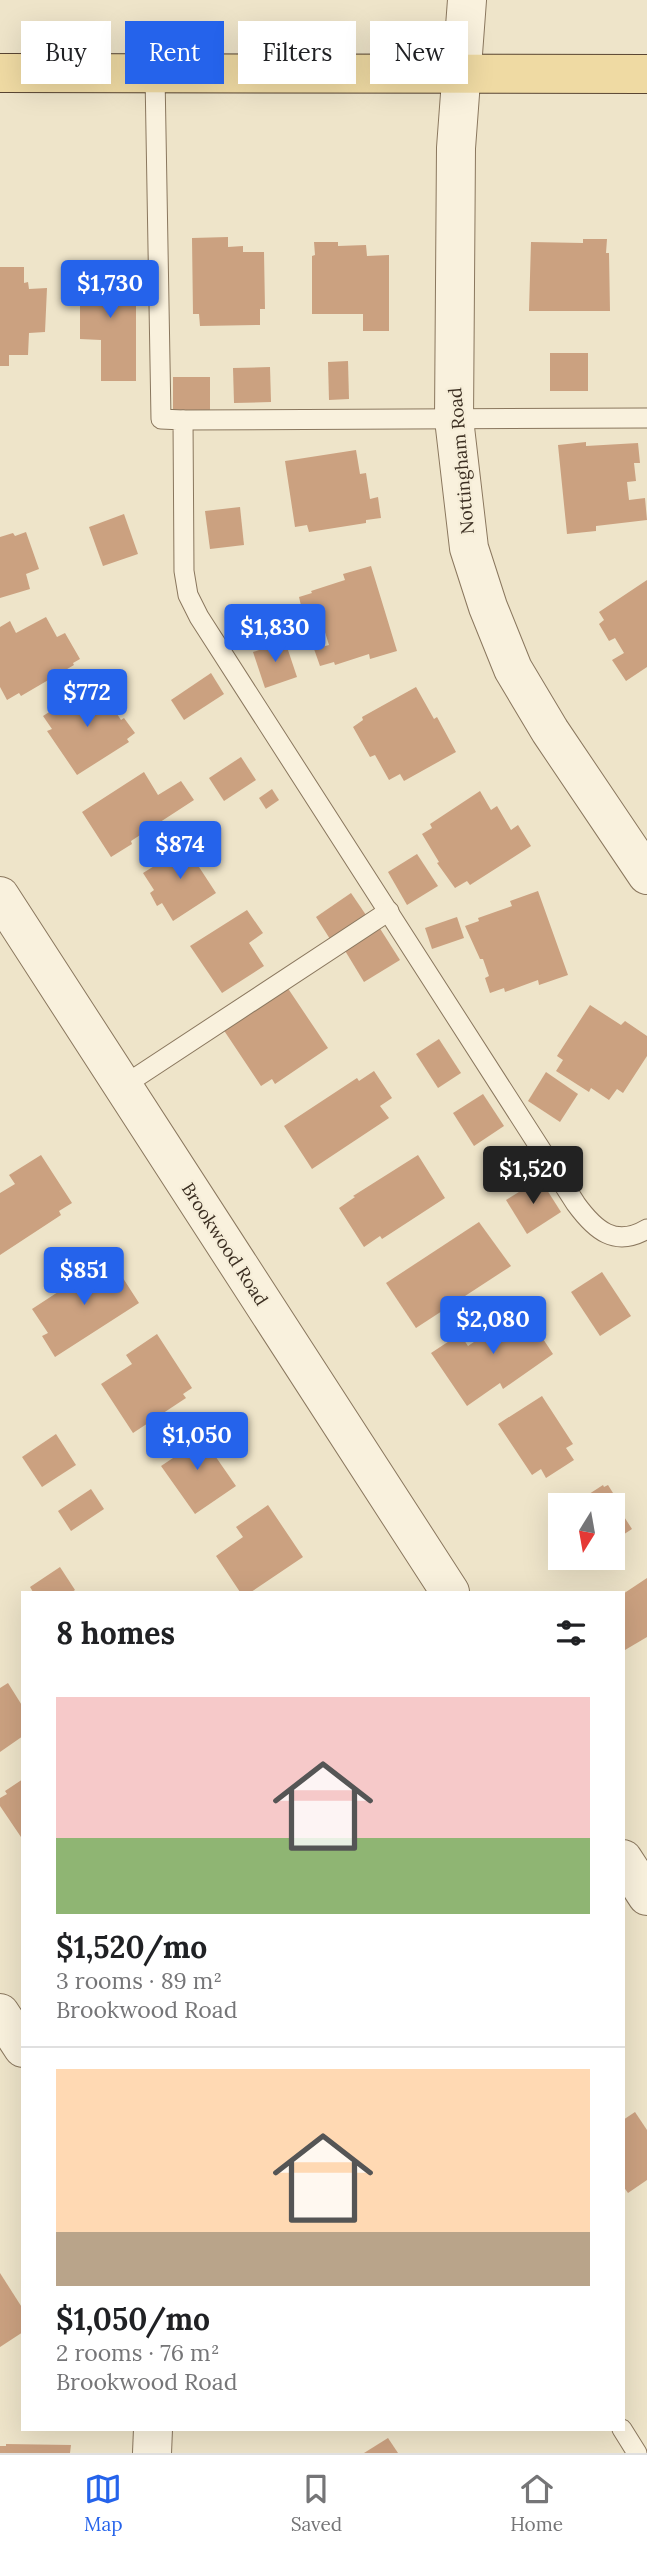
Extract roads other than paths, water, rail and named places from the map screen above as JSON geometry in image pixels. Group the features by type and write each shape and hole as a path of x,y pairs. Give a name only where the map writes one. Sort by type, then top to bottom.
{"main road":[{"path":"0,73 125,75"},
{"path":"468,75 647,74"},
{"path":"224,75 370,75"}],"street":[{"name":"Nottingham Road","path":"465,21 467,0"},
{"name":"Nottingham Road","path":"460,84 456,148 454,419 469,548 488,607 513,669 550,731 647,875"},
{"name":"Brookwood Road","path":"0,896 449,1591"},
{"path":"625,1862 647,1896"},
{"path":"0,2013 21,2045"},
{"path":"152,2453 153,2431"}],"lane":[{"path":"155,84 161,419 647,418"},
{"path":"183,420 184,571 188,595 199,617 591,1225 607,1234 623,1237 647,1229"},
{"path":"122,1086 389,911"},
{"path":"623,2431 637,2453"}]}
